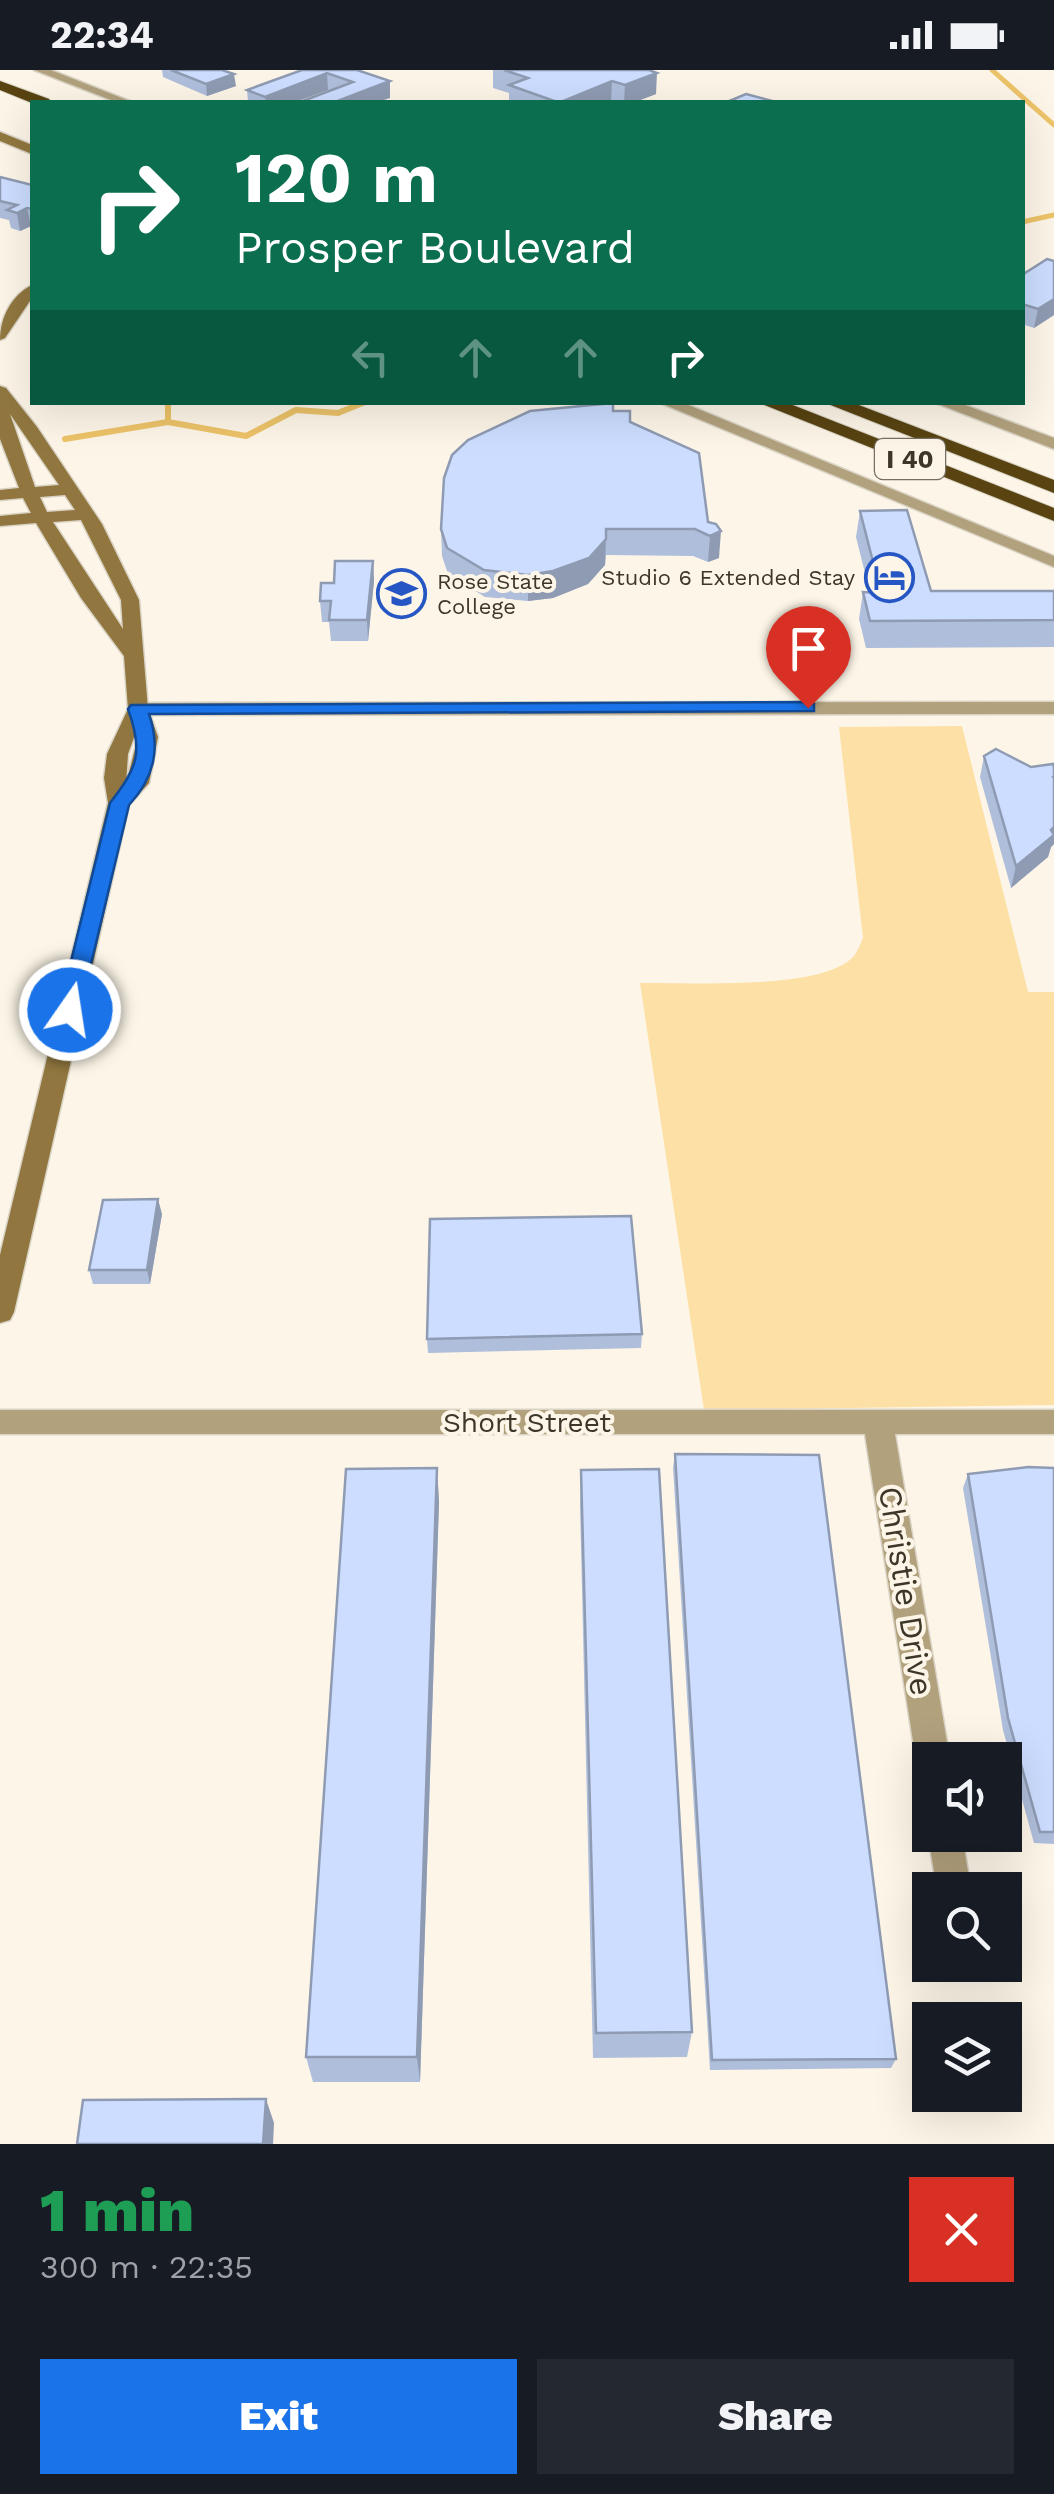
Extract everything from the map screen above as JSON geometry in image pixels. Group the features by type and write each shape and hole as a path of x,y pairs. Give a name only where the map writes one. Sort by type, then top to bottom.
{"highway":[{"path":"0,86 38,100"},
{"name":"I 40","path":"774,405 1054,514"},
{"name":"I 40","path":"840,405 1054,487"}],"street":[{"path":"40,70 121,100"},
{"path":"0,136 30,149"},
{"path":"0,335 12,312 30,291"},
{"path":"0,391 86,514 130,600 138,709 148,737 139,782 120,803 0,1312"},
{"path":"673,405 1054,562"},
{"path":"949,405 1054,444"},
{"path":"0,406 6,436 30,493 93,606 131,652"},
{"path":"0,495 70,489"},
{"path":"0,521 86,514"},
{"path":"138,709 1054,708"},
{"name":"Short Street","path":"0,1422 1054,1422"},
{"name":"Christie Drive","path":"878,1422 930,1742"}],"shaded area":[{"path":"962,726 1028,992 1054,992 1054,1405 704,1410 640,983 782,980 835,969 852,958 863,938 839,727"}],"building":[{"path":"171,70 222,70 234,74 206,84"},
{"path":"302,70 357,70 390,81 340,100 305,100 353,82 327,73 265,97 247,90"},
{"path":"504,70 657,73 625,85 612,81 566,100 551,100 509,85 528,78"},
{"path":"746,94 768,100 732,100"},
{"path":"0,177 30,184 30,209 17,213 7,210 17,205 0,201"},
{"path":"1047,259 1054,261 1054,299 1038,309 1025,305 1025,273"},
{"path":"613,405 613,411 630,411 630,422 699,453 708,522 721,531 710,536 695,529 606,529 606,539 589,558 528,575 484,570 447,548 441,529 444,478 452,455 468,440 530,411"},
{"path":"907,510 931,591 1054,591 1054,620 870,621 863,592 881,593 860,511"},
{"path":"335,561 373,561 367,620 329,620 331,601 320,601 321,583 334,583"},
{"path":"996,749 1031,767 1054,767 1054,835 1016,866 984,756"},
{"path":"158,1199 147,1270 89,1270 103,1200"},
{"path":"631,1216 642,1334 427,1339 430,1219"},
{"path":"675,1454 819,1455 896,2059 712,2060"},
{"path":"437,1468 417,2057 306,2057 346,1469"},
{"path":"1054,1468 1054,1832 1040,1832 1022,1768 1022,1742 1015,1742 1008,1718 968,1474"},
{"path":"659,1469 692,2032 596,2033 581,1470"},
{"path":"266,2099 263,2144 77,2144 83,2100"}],"waterway":[{"path":"992,70 1054,125"},
{"path":"1025,221 1054,215"},
{"path":"168,405 168,422"},
{"path":"168,422 246,436 296,410 338,413 358,405"},
{"path":"65,439 168,422"}],"place":[{"name":"Studio 6 Extended Stay","path":"890,577"},
{"name":"Rose State College","path":"402,594"}],"route":[{"path":"70,1010 120,803 139,782 148,737 138,709 808,708"}]}
